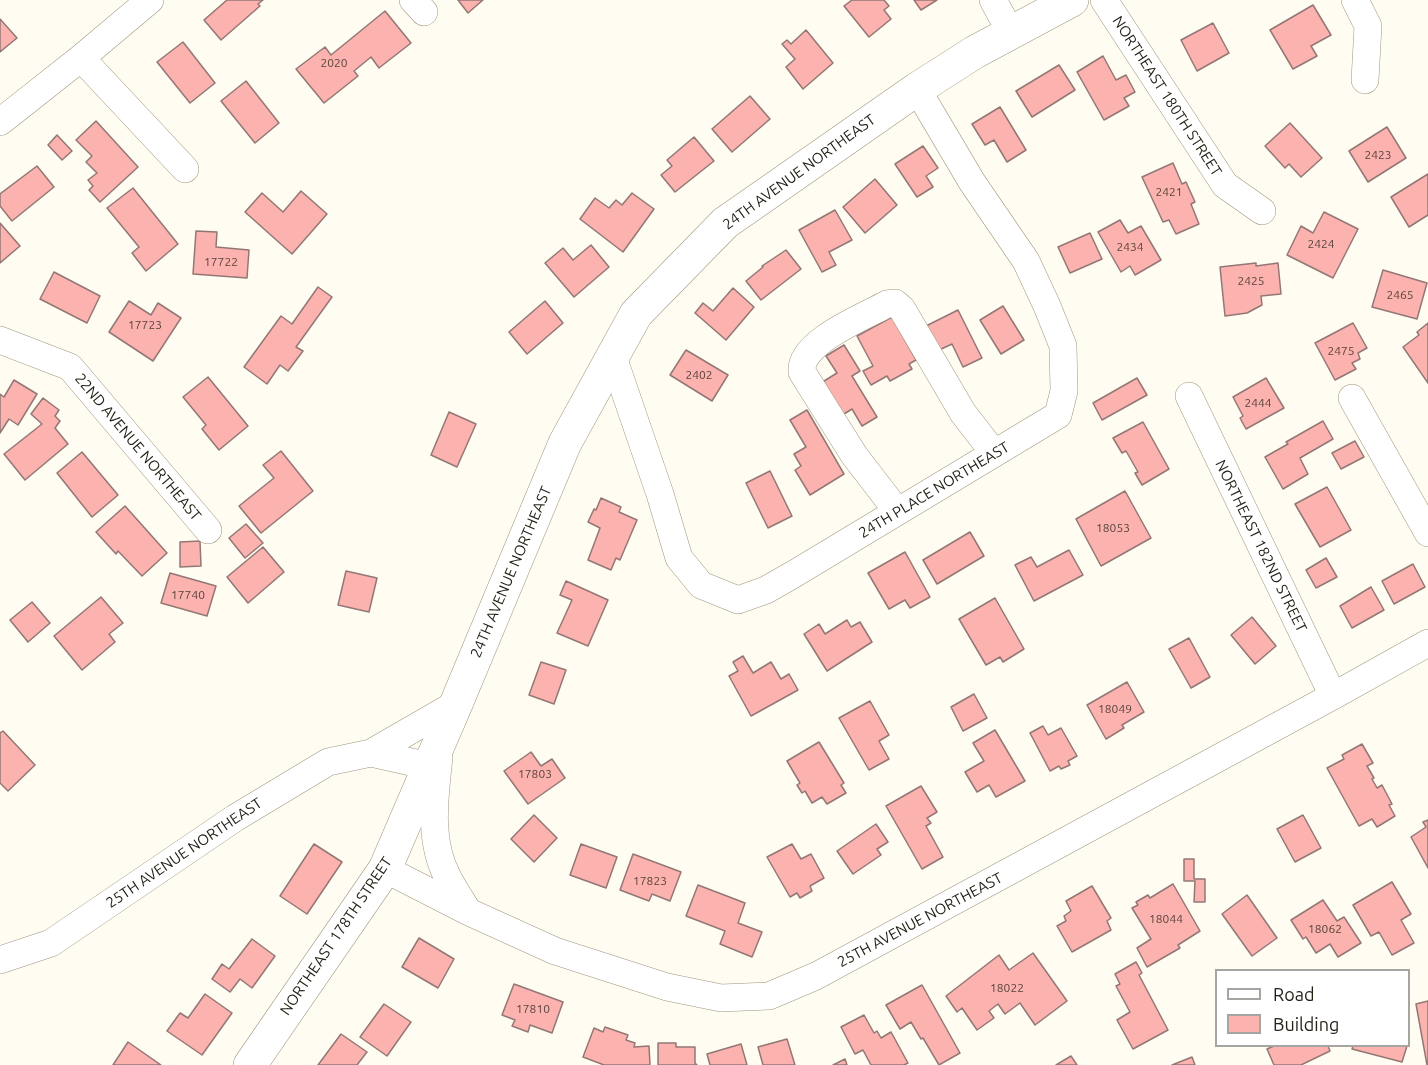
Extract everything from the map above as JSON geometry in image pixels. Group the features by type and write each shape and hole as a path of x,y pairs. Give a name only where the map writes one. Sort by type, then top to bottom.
{"main road":[{"name":"24TH AVENUE NORTHEAST","path":"456,704 565,443 636,314 725,223 917,88 975,52 1072,0"},
{"name":"NORTHEAST 178TH STREET","path":"249,1065 384,869 456,704"}],"street":[{"path":"0,123 150,0"},
{"path":"993,0 1011,33"},
{"name":"NORTHEAST 180TH STREET","path":"1104,0 1225,185 1262,211"},
{"path":"1355,0 1368,26 1365,80"},
{"path":"81,58 184,169"},
{"name":"24TH PLACE NORTHEAST","path":"613,357 660,494 679,558 701,585 738,600 766,590 1058,415 1064,391 1063,346 1047,306 1026,261 972,182 917,88"},
{"path":"897,511 854,455 802,372 805,357 818,342 887,304 895,303 902,309 963,413 994,453"},
{"name":"22ND AVENUE NORTHEAST","path":"0,340 70,367 208,530"},
{"name":"NORTHEAST 182ND STREET","path":"1189,396 1333,696"},
{"path":"1352,398 1428,533"},
{"name":"25TH AVENUE NORTHEAST","path":"384,869 469,912 555,951 667,987 721,998 769,996 816,976 1428,643"},
{"name":"25TH AVENUE NORTHEAST","path":"371,753 456,704"},
{"path":"435,751 435,838 446,874 469,912"},
{"name":"25TH AVENUE NORTHEAST","path":"0,960 51,943 235,818 328,762 371,753 435,751"}],"building":[{"path":"227,0 263,0 258,4 260,6 221,40 204,20"},
{"path":"458,0 483,0 468,13"},
{"path":"852,0 884,0 889,6 884,10 891,19 869,37 844,6"},
{"path":"914,0 937,0 921,10"},
{"path":"1313,5 1331,35 1311,46 1317,56 1293,69 1270,30"},
{"path":"385,11 411,43 379,68 371,57 354,71 358,76 324,103 296,69 325,47 331,55"},
{"path":"0,19 17,38 0,52"},
{"path":"1213,23 1229,53 1197,71 1181,40"},
{"path":"806,30 833,63 803,89 786,67 795,59 782,44 787,40 791,44"},
{"path":"183,42 215,83 190,103 157,62"},
{"path":"1103,56 1116,80 1126,75 1135,92 1124,98 1129,106 1104,120 1077,72"},
{"path":"1059,65 1075,90 1032,117 1016,91"},
{"path":"246,81 279,123 255,143 221,101"},
{"path":"750,96 770,119 732,152 712,129"},
{"path":"1000,107 1026,150 1007,162 994,140 985,145 972,124"},
{"path":"96,121 138,167 100,202 89,190 93,186 88,180 97,173 86,162 92,156 76,140"},
{"path":"1290,123 1322,158 1301,177 1289,164 1285,168 1265,146"},
{"path":"1387,127 1406,158 1368,182 1349,151"},
{"path":"57,135 72,151 62,160 48,145"},
{"path":"694,137 714,161 675,192 661,175 672,166 667,160"},
{"path":"923,146 938,168 926,176 933,187 917,197 895,164"},
{"path":"1173,163 1182,184 1186,182 1195,202 1191,204 1199,224 1176,234 1169,220 1163,222 1142,177"},
{"path":"37,166 54,187 12,221 0,206 0,194"},
{"path":"1428,174 1428,215 1409,227 1391,197"},
{"path":"875,179 897,205 865,233 843,207"},
{"path":"133,188 178,244 146,271 132,253 139,247 107,208"},
{"path":"301,191 327,214 292,254 245,212 262,193 283,212"},
{"path":"632,193 654,209 623,252 580,219 595,198 609,208 616,200 622,205"},
{"path":"835,210 852,240 829,252 836,265 822,272 799,230"},
{"path":"1324,212 1358,229 1333,278 1287,255 1301,226 1313,233"},
{"path":"1120,220 1128,233 1141,226 1161,260 1135,275 1130,266 1121,272 1098,232"},
{"path":"0,223 20,246 0,263"},
{"path":"196,231 217,232 216,247 249,250 247,278 193,274"},
{"path":"1090,233 1102,259 1070,273 1058,247"},
{"path":"591,245 609,267 574,297 545,263 563,248 573,260"},
{"path":"786,250 801,269 761,300 746,281 762,266"},
{"path":"1256,263 1256,266 1278,263 1281,294 1261,296 1262,305 1247,313 1225,316 1220,267"},
{"path":"1383,270 1427,283 1417,319 1372,307"},
{"path":"54,272 100,296 87,323 40,299"},
{"path":"318,287 332,297 296,347 303,351 288,371 280,365 267,384 244,367 281,316 292,324"},
{"path":"733,288 754,307 726,340 695,313 703,303 713,311"},
{"path":"129,301 151,315 158,303 181,318 153,361 109,332"},
{"path":"545,301 563,323 527,354 509,332"},
{"path":"1003,306 1024,340 1001,354 980,320"},
{"path":"958,310 982,358 963,367 952,344 937,351 926,326"},
{"path":"892,317 916,360 909,364 912,369 890,381 887,376 871,385 863,371 873,366 857,336"},
{"path":"1353,323 1367,348 1358,353 1360,359 1352,363 1356,369 1335,380 1315,343"},
{"path":"1428,323 1428,383 1403,347 1419,335 1417,332"},
{"path":"844,345 860,371 852,376 877,417 862,426 852,409 836,419 816,386 837,373 826,356"},
{"path":"686,350 728,375 712,401 670,375"},
{"path":"208,377 248,426 219,450 202,429 206,425 183,397"},
{"path":"1137,378 1147,395 1102,420 1093,403"},
{"path":"1266,378 1284,408 1246,429 1240,418 1243,416 1233,397"},
{"path":"14,380 37,394 18,425 9,419 0,433 0,394 4,397"},
{"path":"43,398 59,410 55,416 60,421 55,428 68,444 25,480 4,454 42,424 31,414"},
{"path":"807,410 844,474 810,495 795,470 801,466 794,454 806,447 790,420"},
{"path":"449,412 476,424 457,467 431,455"},
{"path":"1323,421 1333,439 1300,458 1308,474 1283,489 1265,457"},
{"path":"1143,422 1169,469 1142,485 1135,473 1138,472 1126,451 1122,453 1113,438"},
{"path":"1355,441 1364,457 1341,469 1332,453"},
{"path":"281,451 313,491 261,533 239,506 274,478 263,465"},
{"path":"82,452 118,495 92,517 57,473"},
{"path":"770,471 792,516 768,528 746,483"},
{"path":"1327,487 1351,530 1320,547 1295,504"},
{"path":"1125,491 1151,538 1101,566 1076,519"},
{"path":"601,498 621,507 619,512 637,520 620,560 616,558 611,570 588,560 600,528 588,522"},
{"path":"125,506 167,553 142,576 118,551 116,554 96,532"},
{"path":"246,524 263,543 245,558 229,538"},
{"path":"970,532 984,556 937,584 923,560"},
{"path":"200,541 201,566 180,567 180,542"},
{"path":"263,547 284,572 248,603 227,577"},
{"path":"1069,550 1083,575 1034,601 1015,565 1031,557 1037,567"},
{"path":"905,552 930,597 910,608 905,600 889,609 868,573"},
{"path":"1326,558 1337,577 1316,588 1306,570"},
{"path":"1413,564 1425,587 1394,604 1382,581"},
{"path":"346,571 377,578 369,612 338,605"},
{"path":"170,573 216,586 207,616 161,603"},
{"path":"566,581 608,600 588,646 557,633 572,600 560,595"},
{"path":"1371,587 1384,610 1352,628 1340,606"},
{"path":"101,597 123,623 109,634 115,642 82,670 54,636"},
{"path":"995,598 1024,649 1003,662 1000,657 986,665 959,619"},
{"path":"32,602 50,623 28,642 10,620"},
{"path":"1252,617 1276,646 1255,664 1231,635"},
{"path":"847,620 851,627 860,622 872,642 827,671 804,634 819,624 825,634"},
{"path":"1189,638 1210,677 1191,688 1169,649"},
{"path":"743,656 753,673 771,662 781,679 789,674 798,690 751,716 729,676 738,671 733,662"},
{"path":"541,662 566,670 554,704 529,695"},
{"path":"1127,682 1144,712 1122,725 1124,728 1106,739 1087,705"},
{"path":"974,694 987,718 963,731 951,707"},
{"path":"870,701 889,735 879,741 889,759 869,770 839,718"},
{"path":"1043,726 1048,735 1061,728 1077,756 1068,761 1070,765 1061,769 1059,766 1050,771 1030,733"},
{"path":"995,730 1025,781 996,797 989,785 977,792 965,772 984,761 973,743"},
{"path":"3,731 35,765 8,791 0,783 0,733"},
{"path":"819,742 844,783 841,785 846,793 827,804 822,797 812,803 805,791 802,793 797,785 800,783 787,761"},
{"path":"1362,744 1373,763 1367,766 1374,778 1372,779 1377,788 1382,785 1392,804 1389,805 1395,816 1377,827 1372,819 1359,826 1327,768 1344,759 1342,755"},
{"path":"531,752 541,766 552,759 565,778 528,804 504,771"},
{"path":"921,786 937,812 927,818 931,823 926,826 943,857 922,869 886,806"},
{"path":"534,815 557,838 534,862 511,839"},
{"path":"1303,815 1321,848 1295,862 1277,829"},
{"path":"1428,820 1428,868 1411,837 1426,827 1423,822"},
{"path":"876,824 888,842 877,849 881,855 853,874 837,851"},
{"path":"314,844 342,862 307,914 280,896"},
{"path":"581,844 617,857 606,888 570,875"},
{"path":"792,844 801,859 811,854 824,878 810,886 812,891 800,898 797,893 790,897 767,857"},
{"path":"633,854 681,872 670,901 652,894 649,901 620,890"},
{"path":"1184,859 1194,859 1194,879 1205,879 1205,902 1194,902 1195,881 1184,881"},
{"path":"1392,882 1411,914 1401,920 1414,943 1392,955 1379,932 1371,936 1353,905"},
{"path":"1173,884 1200,931 1178,945 1180,948 1147,967 1137,948 1151,939 1132,908 1138,905 1136,902 1148,895 1150,898"},
{"path":"698,885 745,903 738,923 762,932 752,957 720,944 725,931 686,916"},
{"path":"1092,886 1111,918 1107,921 1111,930 1072,952 1057,926 1066,921 1064,916 1071,911 1066,901"},
{"path":"1247,895 1277,938 1252,956 1222,914"},
{"path":"1323,900 1337,921 1344,917 1361,943 1338,957 1330,944 1316,953 1306,937 1303,939 1291,920"},
{"path":"419,938 454,959 438,988 402,967"},
{"path":"252,939 275,956 252,988 240,979 230,992 212,979 222,964 229,969"},
{"path":"1033,953 1067,1001 1035,1025 1020,1003 1005,1014 998,1004 989,1011 994,1018 977,1030 962,1008 957,1012 946,996 999,955 1009,970"},
{"path":"1136,962 1142,973 1139,975 1168,1030 1133,1049 1117,1020 1130,1012 1116,986 1120,984 1115,974"},
{"path":"514,984 563,1002 552,1033 530,1025 528,1032 512,1026 515,1020 502,1015"},
{"path":"922,985 960,1053 939,1065 911,1022 900,1029 886,1005"},
{"path":"205,994 232,1013 202,1055 167,1031 180,1013 188,1018"},
{"path":"1428,1001 1428,1065 1427,1065 1416,1004"},
{"path":"384,1004 411,1022 387,1056 360,1037"},
{"path":"864,1015 874,1033 877,1031 881,1038 891,1032 908,1063 871,1065 863,1050 855,1054 841,1027"},
{"path":"605,1027 628,1035 626,1040 635,1043 634,1047 649,1046 650,1065 604,1065 583,1057 594,1028 603,1032"},
{"path":"341,1034 367,1052 357,1065 318,1065"},
{"path":"787,1039 795,1065 763,1065 758,1047"},
{"path":"128,1042 161,1065 113,1065"},
{"path":"658,1043 676,1043 676,1047 695,1047 697,1065 658,1065"},
{"path":"741,1044 747,1065 710,1065 707,1054"},
{"path":"1272,1047 1328,1047 1330,1051 1301,1065 1274,1065 1267,1049"},
{"path":"1353,1047 1407,1047 1402,1062 1352,1049"},
{"path":"1071,1056 1077,1065 1056,1065"},
{"path":"1192,1057 1195,1065 1172,1065"},
{"path":"845,1059 847,1065 833,1065"}]}
